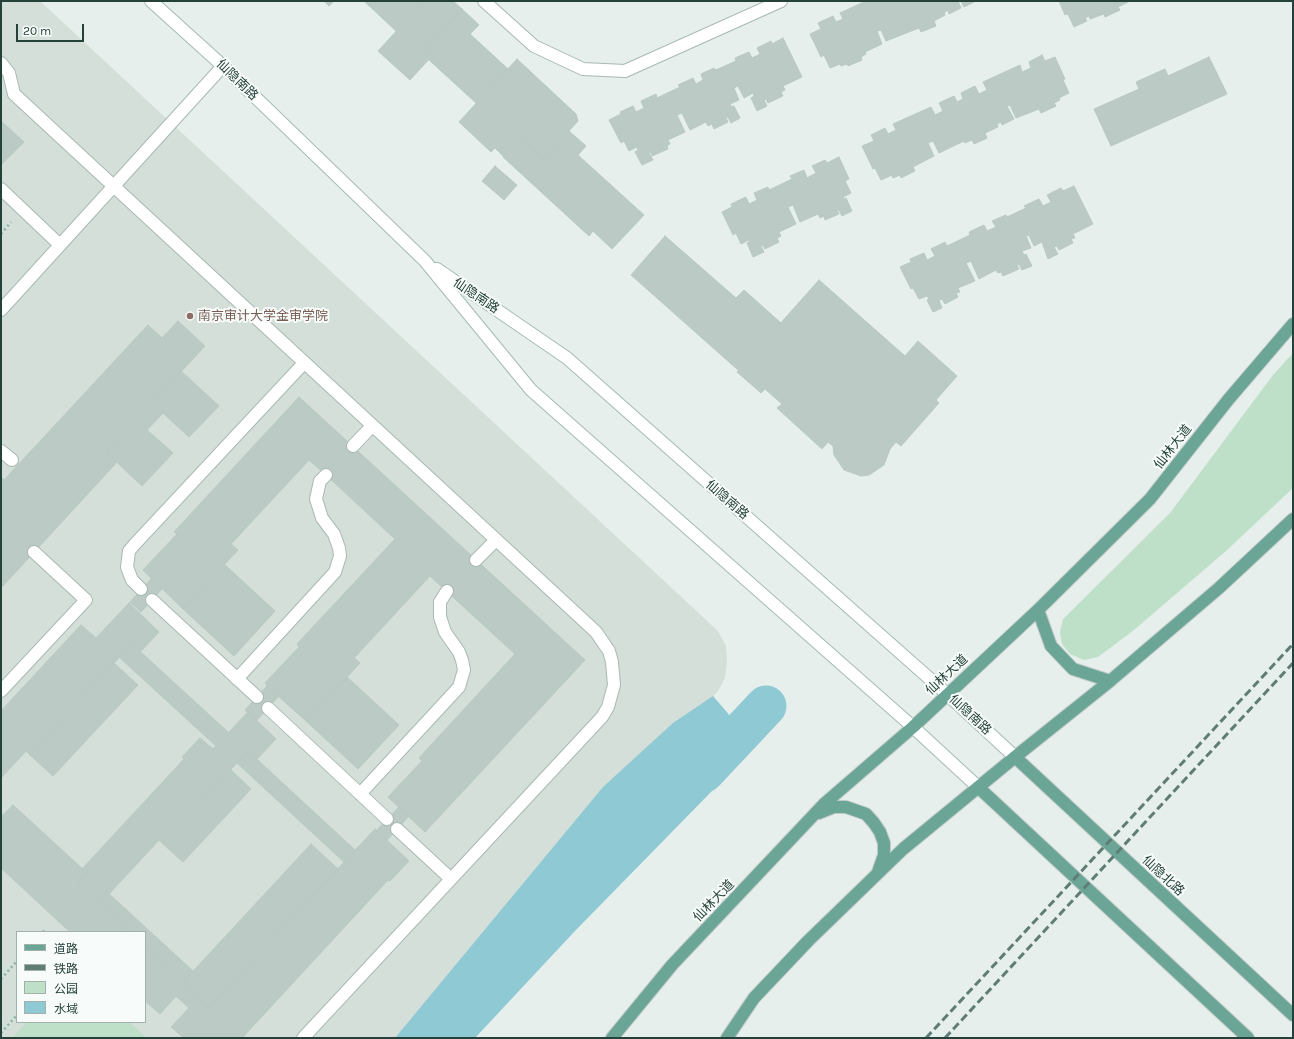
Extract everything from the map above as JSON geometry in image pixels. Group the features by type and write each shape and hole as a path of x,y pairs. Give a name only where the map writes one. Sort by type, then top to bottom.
{"main road":[{"name":"仙林大道","path":"612,1038 672,965 814,815 913,727 1038,610 1150,499 1228,400 1293,324"},
{"path":"727,1038 754,998 808,941 903,849 1110,681 1219,588 1293,519"},
{"path":"1038,610 1051,646 1073,669 1110,681"},
{"name":"仙隐北路","path":"1015,757 1293,1015"},
{"path":"978,787 1248,1038"},
{"path":"814,815 834,807 846,807 866,814 880,832 884,849 881,866 875,876"}],"street":[{"name":"仙隐南路","path":"151,1 223,66 425,261 531,390 913,727 978,787"},
{"path":"484,1 534,46 583,69 625,70 781,1"},
{"path":"1,63 9,73 14,94 596,632 609,651 614,673 614,685 610,702 602,717 303,1038"},
{"path":"1,310 223,66"},
{"path":"1,189 60,245"},
{"name":"仙隐南路","path":"425,261 567,358 947,694 1015,757"},
{"path":"142,589 128,574 127,559 129,551 304,363"},
{"path":"353,446 372,426"},
{"path":"1,451 12,460"},
{"path":"237,679 335,572 340,556 339,548 334,534 322,518 316,499 320,481 326,475"},
{"path":"476,560 496,540"},
{"path":"1,691 86,600 34,552"},
{"path":"360,794 459,687 464,670 462,660 459,652 445,632 440,617 440,602 447,591"},
{"path":"152,600 257,697"},
{"path":"268,708 387,819"},
{"path":"397,829 451,879"}],"path":[{"path":"1,979 16,962"},
{"path":"1,1032 16,1015"}],"shaded area":[{"name":"南京审计大学金审学院","path":"1,1 40,1 718,631 726,646 727,661 725,678 718,691 400,1038 1,1038"}],"green space":[{"path":"1293,353 1293,488 1226,551 1134,630 1098,657 1084,660 1070,654 1062,644 1060,632 1063,619 1170,513 1273,375"},
{"path":"26,1023 130,1023 147,1038 12,1038"}],"water":[{"path":"713,696 756,746 574,932 475,1038 395,1038 603,787 673,723"}],"building":[{"path":"324,1 334,1 329,6"},
{"path":"364,1 424,1 396,31"},
{"path":"424,1 453,1 462,9 426,49 433,55 410,80 378,51"},
{"path":"866,1 881,1 882,3 887,1 958,1 961,8 949,14 948,10 944,13 945,15 934,21 936,26 921,32 919,28 886,41 881,30 877,31 882,44 865,52 866,54 861,57 862,60 848,66 847,64 841,66 840,64 830,68 824,55 821,57 810,34 821,29 818,23 833,16 836,22 843,19 840,13"},
{"path":"961,1 976,1 964,7"},
{"path":"1059,1 1130,1 1118,7 1120,10 1105,17 1104,14 1090,19 1089,16 1085,18 1087,21 1074,27 1068,14 1065,15"},
{"path":"462,9 479,25 470,34 508,69 476,103 428,59 433,55 426,49"},
{"path":"783,38 802,77 783,86 785,90 781,92 783,96 768,103 766,99 764,100 767,106 757,111 751,98 754,96 753,93 744,98 738,86 734,88 739,100 730,104 732,107 734,106 740,118 731,123 728,117 726,118 728,122 714,129 712,124 708,126 706,122 690,130 682,113 677,115 685,132 668,140 670,144 667,146 668,149 652,156 651,152 649,153 653,160 642,165 635,152 638,150 637,147 629,151 624,141 621,143 609,120 621,114 620,112 633,106 636,112 644,108 641,101 656,94 657,98 680,87 678,85 693,78 696,84 703,80 701,74 714,68 716,70 736,61 735,58 749,52 752,58 760,54 757,48 771,41 772,44"},
{"path":"1042,55 1045,61 1055,57 1065,79 1063,80 1069,93 1059,98 1060,100 1054,103 1056,106 1041,113 1039,109 1016,118 1010,105 1007,106 1014,119 1002,125 1001,122 997,124 998,127 985,133 987,138 974,144 972,140 965,143 964,141 939,153 933,141 928,143 934,156 913,167 915,171 901,178 900,175 893,178 892,175 881,180 875,168 873,169 862,146 874,141 871,135 885,128 888,134 896,130 893,124 931,107 935,115 943,111 939,103 954,96 957,102 963,99 961,93 975,86 979,94 987,90 983,82 1020,65 1022,72 1031,68 1029,62"},
{"path":"1209,57 1227,94 1111,146 1094,109 1139,89 1136,82 1165,69 1168,76"},
{"path":"517,59 576,114 578,121 543,159 521,138 503,156 495,148 491,152 459,122"},
{"path":"1,121 24,142 1,165"},
{"path":"569,131 586,146 578,155 644,215 612,249 593,231 589,236 503,157 521,138 543,159"},
{"path":"839,157 849,179 845,181 851,193 843,197 844,199 846,198 852,211 842,216 839,210 837,210 839,214 825,220 824,216 820,218 818,214 800,222 793,205 788,207 796,224 779,232 781,236 777,238 779,242 765,249 763,245 761,246 764,252 753,257 747,243 750,242 749,240 741,244 736,233 733,235 722,212 732,207 731,204 746,197 749,204 757,200 754,193 768,187 769,190 792,179 790,176 804,170 807,178 816,173 812,166 825,160 827,163"},
{"path":"495,166 517,185 504,200 482,181"},
{"path":"1074,186 1093,224 1073,234 1075,238 1071,239 1073,243 1059,250 1057,246 1054,247 1058,254 1048,259 1042,242 1034,246 1029,235 1026,236 1031,248 1022,251 1024,255 1026,254 1032,266 1022,270 1019,264 1017,265 1019,269 1003,276 1001,272 998,273 996,270 979,279 971,261 966,263 975,281 958,288 960,292 956,293 958,297 945,304 942,299 939,300 942,308 933,312 927,300 929,299 927,296 919,299 913,288 911,289 900,267 911,262 910,259 924,253 927,260 935,256 931,249 945,242 947,246 970,235 969,232 984,225 987,231 996,227 992,221 1006,215 1007,217 1026,208 1024,206 1039,199 1043,206 1051,202 1047,195 1061,188 1063,191"},
{"path":"665,236 736,298 744,290 781,323 738,370 631,275"},
{"path":"819,280 905,356 918,341 957,376 936,400 939,403 901,446 896,442 890,449 884,465 869,475 861,476 844,470 834,455 833,446 828,442 822,449 777,408 782,404 765,389 761,393 737,372"},
{"path":"178,321 205,346 106,452 117,462 1,588 1,477 4,480 148,325 162,338"},
{"path":"181,371 219,406 189,437 163,413 147,430 173,453 142,486 106,452"},
{"path":"299,397 585,660 425,832 388,797 422,761 419,758 515,654 430,576 354,658 360,663 306,721 265,683 299,647 297,644 395,539 309,460 231,544 238,550 183,609 143,570 177,534 174,532"},
{"path":"224,564 275,611 234,656 183,609"},
{"path":"151,579 162,589 141,612 130,602"},
{"path":"129,603 159,632 141,651 132,644 29,754 26,751 1,778 1,711 81,625 96,638"},
{"path":"132,644 229,733 216,746 119,657"},
{"path":"114,663 138,685 53,776 29,754"},
{"path":"347,677 399,725 358,769 306,721"},
{"path":"267,686 279,696 257,720 245,710"},
{"path":"248,712 276,739 257,759 248,751 162,843 159,840 109,894 106,891 97,901 78,883 87,873 82,869 184,759 182,757 200,738 213,749"},
{"path":"248,751 355,850 344,862 237,763"},
{"path":"231,770 251,789 183,862 162,843"},
{"path":"13,805 87,873 78,883 130,931 69,931 1,868 1,817"},
{"path":"399,807 409,816 387,840 377,830"},
{"path":"375,829 409,861 390,881 388,880 242,1038 184,1038 171,1027 189,1008 176,996 160,1014 146,1002 146,946 188,984 185,987 208,1008"},
{"path":"311,844 338,869 208,1008 185,987 188,984 184,981"},
{"path":"106,891 193,971 184,981 146,946 146,931 130,931 97,901"}],"waterway":[{"path":"704,772 766,706"}],"railway":[{"path":"926,1038 1293,644"},
{"path":"945,1038 1293,663"}],"place":[{"name":"南京审计大学金审学院","path":"190,316"}]}
